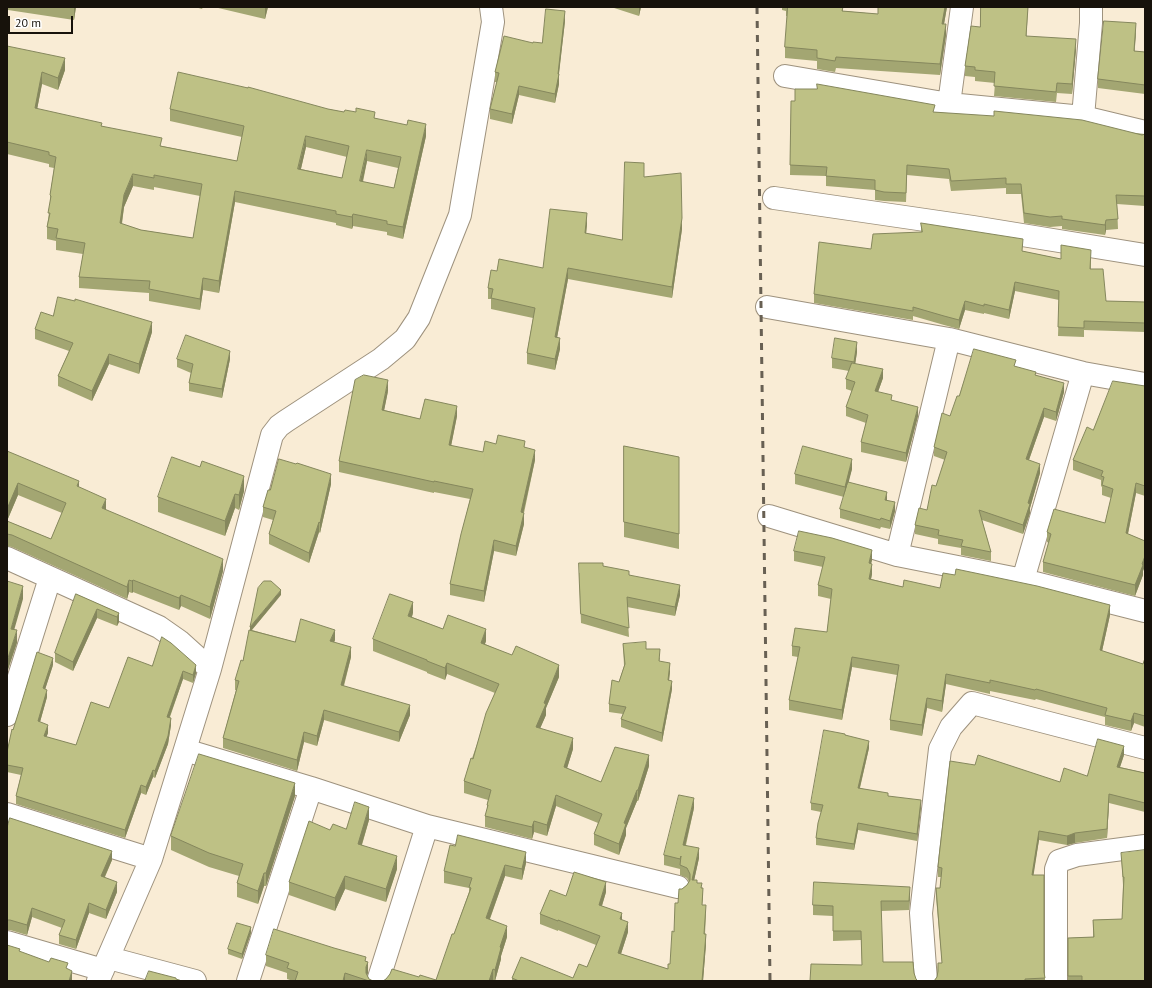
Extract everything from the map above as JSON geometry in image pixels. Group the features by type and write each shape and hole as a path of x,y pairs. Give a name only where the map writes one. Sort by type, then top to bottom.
{"street":[{"path":"103,970 150,859 185,750 210,669 272,435 279,426 286,421 381,359 405,339 419,318 460,215 493,22 490,7"},
{"path":"949,104 962,7"},
{"path":"1083,117 1091,7"},
{"path":"785,76 949,104 1083,117 1145,132"},
{"path":"774,198 973,227 1145,255"},
{"path":"766,307 950,339 1083,373 1145,384"},
{"path":"897,555 950,339"},
{"path":"1023,580 1083,373"},
{"path":"768,516 897,555 1023,580 1145,611"},
{"path":"7,558 159,627 179,641 210,669"},
{"path":"7,715 50,578"},
{"path":"926,981 921,913 940,749 950,727 972,703 1145,748"},
{"path":"185,750 311,788 427,826 678,887"},
{"path":"248,981 311,788"},
{"path":"7,814 150,859"},
{"path":"378,981 427,826"},
{"path":"1056,981 1056,869 1059,861 1077,855 1145,846"},
{"path":"7,942 103,970 195,981"}],"building":[{"path":"788,7 843,7 842,11 878,14 878,7 945,7 942,24 946,24 940,64 836,57 835,61 817,58 817,50 785,47"},
{"path":"981,7 1028,7 1026,36 1076,39 1072,84 1057,83 1056,92 994,86 995,72 975,70 975,67 965,66 971,26 980,27"},
{"path":"546,9 565,11 559,74 555,94 519,86 512,114 490,109 499,73 495,72 504,36 533,43 542,43"},
{"path":"1104,21 1136,23 1134,51 1145,52 1145,85 1098,79"},
{"path":"7,46 65,58 58,78 42,72 35,108 102,123 101,126 162,138 160,146 237,161 244,126 170,109 178,72 248,87 328,109 344,112 345,110 356,112 356,108 375,112 374,118 407,125 408,120 426,124 403,227 387,224 387,221 353,214 352,217 336,214 336,211 235,191 219,281 203,278 200,299 149,289 150,281 79,277 85,243 56,238 58,229 47,227 56,157 49,155 49,152 7,142","holes":["306,136 349,146 342,178 298,169","367,150 401,157 394,188 360,181","133,174 154,178 154,175 202,184 193,238 141,230 120,223 124,195"]},
{"path":"817,84 935,105 933,112 994,116 994,111 1082,120 1142,135 1145,134 1145,196 1116,195 1118,219 1106,220 1105,225 1062,219 1062,216 1050,217 1024,213 1021,184 1006,184 1006,178 951,181 949,169 907,165 906,193 884,192 875,190 875,180 826,176 827,167 790,165 791,101 795,101 795,89 817,89"},
{"path":"625,162 644,163 644,177 681,173 682,218 672,287 568,268 555,337 560,338 555,359 527,353 535,308 491,298 493,289 488,288 491,270 497,271 499,259 543,268 550,209 587,213 585,233 622,240"},
{"path":"921,223 1023,239 1022,251 1061,259 1061,245 1091,250 1090,269 1103,269 1106,301 1145,302 1145,323 1084,321 1084,328 1058,327 1059,291 1015,282 1009,310 965,301 959,320 913,307 913,311 814,294 819,242 871,249 873,234 922,232"},
{"path":"58,297 75,301 75,299 152,322 139,364 109,354 92,391 58,376 73,343 35,329 41,312 53,316"},
{"path":"186,335 230,351 222,389 189,383 193,364 177,359"},
{"path":"835,338 857,342 854,362 832,358"},
{"path":"974,349 1016,360 1014,366 1036,372 1035,375 1064,383 1056,412 1044,408 1026,459 1040,464 1023,525 979,510 991,552 961,546 963,540 938,535 939,530 915,525 919,508 927,510 932,485 936,486 947,452 934,447 942,413 950,416 957,396 959,396"},
{"path":"852,363 883,369 875,391 892,395 891,400 918,407 906,453 861,442 868,415 846,407 855,382 846,379"},
{"path":"364,375 388,380 382,410 420,419 425,399 457,406 449,445 483,452 485,441 496,444 498,435 525,441 524,447 535,450 521,512 524,513 516,546 494,540 484,591 450,584 473,489 339,461 355,380"},
{"path":"1113,381 1145,386 1145,486 1136,483 1126,533 1145,541 1145,556 1143,565 1135,585 1043,562 1051,534 1047,532 1054,509 1105,523 1113,489 1102,485 1104,477 1101,476 1103,471 1073,460 1087,427 1093,430"},
{"path":"624,446 679,457 679,534 624,522"},
{"path":"803,446 852,459 845,487 795,474"},
{"path":"7,451 79,481 77,486 106,499 102,508 223,559 210,607 181,595 179,598 133,580 129,580 127,587 7,534 7,521 51,539 66,503 18,483 7,509"},
{"path":"172,457 200,467 202,461 244,476 239,495 235,494 225,521 158,497"},
{"path":"279,459 331,474 320,523 319,522 309,553 269,534 276,511 263,507 268,490 270,490"},
{"path":"848,482 887,492 885,500 895,502 890,521 881,518 880,520 840,509"},
{"path":"799,531 832,538 872,550 869,563 872,564 869,579 903,587 904,580 940,588 943,573 955,575 956,569 1037,586 1110,605 1100,650 1143,664 1145,658 1145,716 1134,713 1131,721 1105,715 1107,708 1036,689 990,680 990,683 946,674 942,701 927,698 922,725 890,720 899,665 852,657 842,710 789,700 800,647 792,646 795,628 827,632 832,589 818,585 825,557 794,551"},
{"path":"579,563 603,563 603,566 629,571 629,575 680,585 675,607 627,597 629,628 581,614"},
{"path":"7,581 23,586 11,629 17,630 7,661"},
{"path":"264,581 271,581 281,590 250,627 258,588"},
{"path":"76,594 119,613 117,617 97,609 73,662 55,653"},
{"path":"390,594 413,602 408,616 443,629 448,615 486,629 481,643 512,655 516,646 559,665 544,703 546,704 536,727 573,738 564,767 601,782 615,747 649,755 638,790 624,823 626,824 619,844 594,834 602,814 556,795 547,825 534,821 532,827 485,816 491,790 464,781 471,758 473,759 486,713 499,684 447,663 445,668 373,639"},
{"path":"301,619 335,630 330,641 351,647 341,685 410,705 399,732 324,710 317,736 304,732 297,760 223,738 239,681 235,680 241,660 243,661 249,630 295,642"},
{"path":"162,637 196,665 193,675 183,671 167,717 171,718 168,736 155,771 153,770 146,787 141,785 125,830 16,796 23,768 7,765 7,752 12,729 13,730 37,652 53,658 43,688 47,690 38,721 48,725 44,736 76,745 91,702 109,708 128,657 152,666"},
{"path":"646,642 646,649 660,649 659,661 670,663 668,680 672,681 662,733 621,719 626,707 609,704 612,680 619,682 625,664 623,644"},
{"path":"824,730 869,741 858,788 888,793 888,796 921,800 917,834 858,823 854,844 816,838 823,805 811,803"},
{"path":"1098,739 1124,746 1117,767 1145,773 1145,803 1109,794 1107,829 1075,833 1067,836 1039,831 1032,875 1044,875 1045,978 1025,979 1025,981 934,981 937,977 938,963 942,963 936,888 940,888 942,868 938,867 950,761 975,765 978,755 1060,782 1064,768 1087,776"},
{"path":"199,754 295,783 266,873 264,873 258,891 237,883 243,864 209,853 171,836"},
{"path":"679,795 694,798 683,845 699,848 692,880 697,880 697,883 702,883 702,905 706,905 704,934 706,934 702,981 519,981 512,978 521,957 573,978 579,964 587,967 600,936 540,914 550,890 566,896 574,872 606,882 599,905 622,913 620,919 628,922 618,953 668,969 668,964 670,964 672,931 674,932 675,903 678,903 679,889 682,889 687,885 690,880 690,874 687,868 680,865 681,856 680,859 664,855"},
{"path":"355,802 369,807 358,844 397,856 386,889 345,876 335,898 289,882 309,821 330,830 333,824 346,829"},
{"path":"10,818 112,851 101,876 117,882 106,910 89,903 76,940 59,935 65,920 32,908 27,925 7,920 7,828"},
{"path":"458,835 526,852 522,869 505,865 486,918 507,926 500,947 495,970 493,969 489,981 383,981 390,974 392,969 419,977 420,975 436,980 452,934 454,934 471,888 469,887 472,878 444,871 450,845 455,846"},
{"path":"1145,850 1145,981 1082,981 1082,976 1068,976 1068,938 1094,937 1093,920 1122,919 1124,877 1121,853"},
{"path":"814,882 910,887 909,901 881,901 883,962 913,962 914,973 918,981 810,981 811,964 862,965 861,931 833,931 833,906 813,905"},
{"path":"237,923 251,927 242,954 228,949"},
{"path":"274,929 366,957 365,961 368,962 366,973 369,979 373,981 345,973 343,981 295,981 298,972 287,968 289,963 266,955"},
{"path":"7,945 49,962 51,958 68,963 66,968 72,971 69,981 7,981"},
{"path":"149,971 176,978 182,981 145,981"}],"railway":[{"path":"757,7 770,981"}]}
